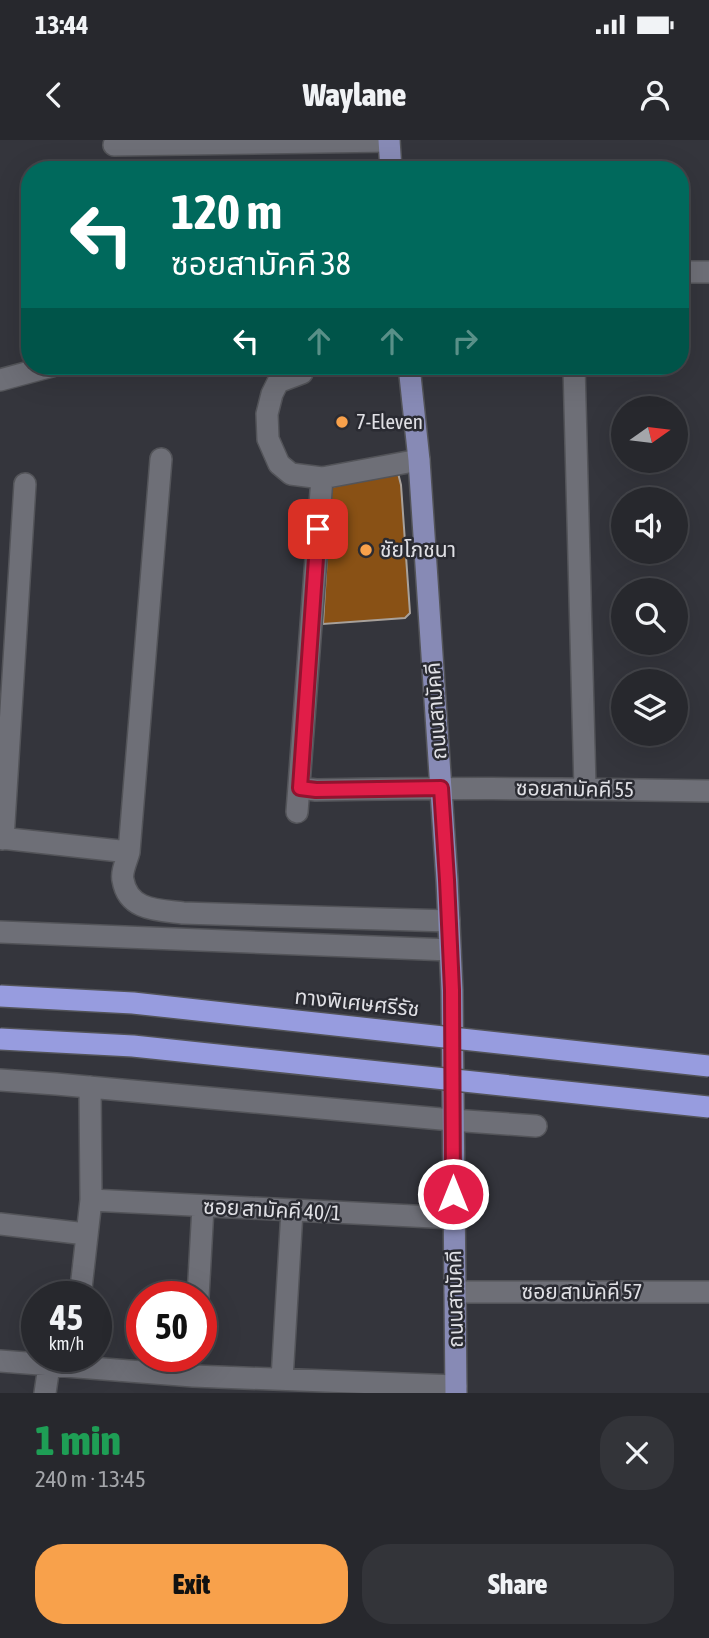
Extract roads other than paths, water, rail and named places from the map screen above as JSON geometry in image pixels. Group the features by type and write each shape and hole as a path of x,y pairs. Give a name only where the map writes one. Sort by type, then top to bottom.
{"highway":[{"name":"ทางพิเศษศรีรัช","path":"0,996 133,1003 709,1066"},
{"path":"0,1039 133,1046 709,1107"}],"main road":[{"path":"389,141 390,161"},
{"name":"ถนนสามัคคี","path":"410,375 419,460 449,921 456,1389"}],"street":[{"path":"114,145 389,141"},
{"path":"689,272 709,272"},
{"path":"0,380 21,374"},
{"path":"297,375 278,382 267,414 268,439 279,464 291,474 322,478 419,460"},
{"path":"574,375 585,788"},
{"path":"161,459 129,852 122,879 130,898 143,907 183,913 449,921"},
{"path":"297,812 322,478"},
{"path":"25,484 1,838 129,852"},
{"name":"ซอยสามัคคี 55","path":"300,788 709,791"},
{"path":"0,932 450,950"},
{"path":"0,1080 536,1126"},
{"path":"82,1281 91,1200 90,1087"},
{"name":"ซอย สามัคคี 40/1","path":"91,1200 453,1218"},
{"path":"199,1281 203,1207"},
{"path":"292,1211 293,1384"},
{"path":"0,1224 86,1234"},
{"name":"ซอย สามัคคี 57","path":"455,1292 709,1292"},
{"path":"0,1362 21,1364"},
{"path":"217,1370 293,1384 456,1389"},
{"path":"45,1393 48,1372"}],"place":[{"name":"7-Eleven","path":"342,422"},
{"name":"ชัยโภชนา","path":"366,550"}]}
